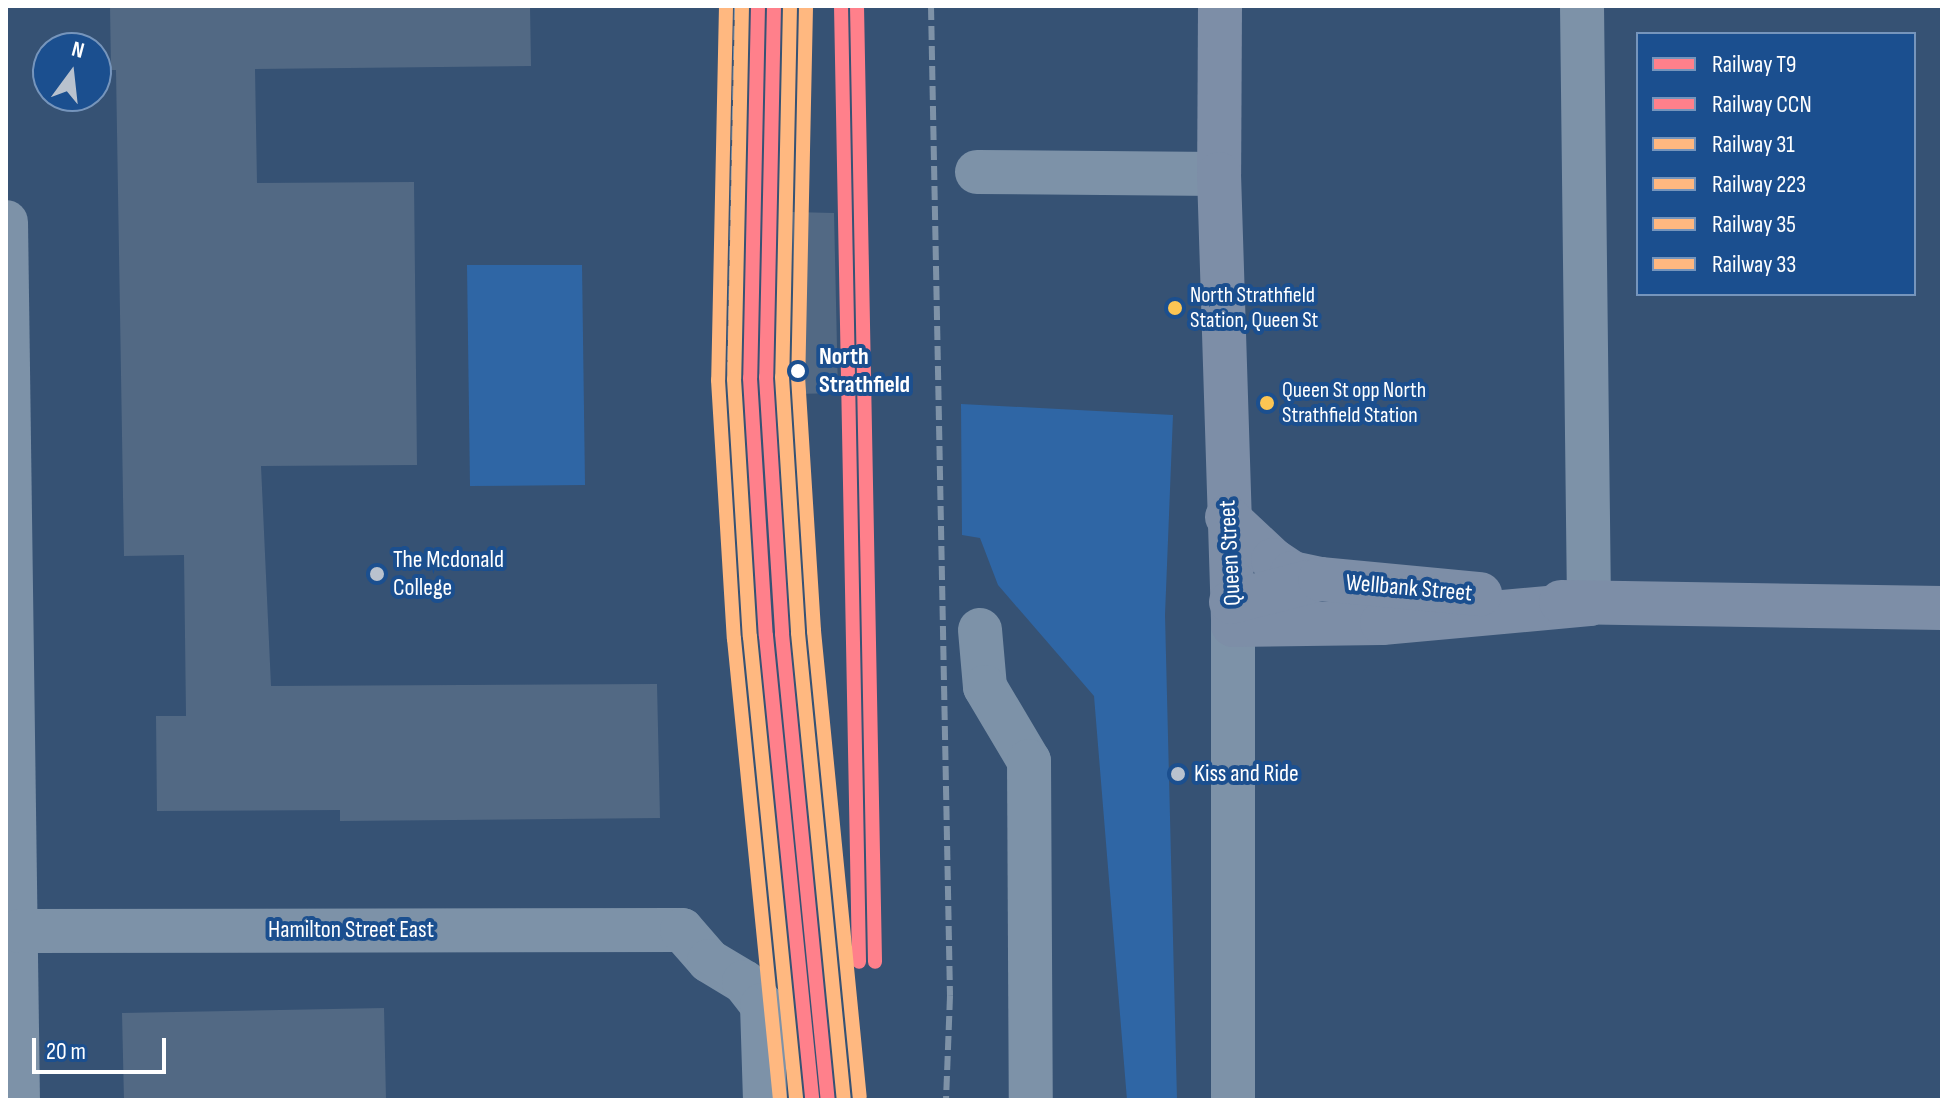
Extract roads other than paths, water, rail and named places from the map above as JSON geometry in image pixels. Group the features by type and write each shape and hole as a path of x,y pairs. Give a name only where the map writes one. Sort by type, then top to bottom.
{"main road":[{"name":"Queen Street","path":"1220,6 1219,174 1232,613"},
{"path":"1227,517 1273,560 1292,573 1320,579"},
{"name":"Wellbank Street","path":"1232,613 1320,579 1589,604 1942,608"},
{"name":"Wellbank Street","path":"1232,613 1382,623 1589,604"}],"street":[{"path":"1582,6 1589,604"},
{"path":"977,172 1219,174"},
{"path":"6,222 10,763 19,931 18,1100"},
{"name":"Queen Street","path":"1232,613 1233,1100"},
{"path":"980,630 985,687 1029,761 1031,1100"},
{"name":"Hamilton Street East","path":"19,931 682,930 709,961 744,982 762,1005 765,1100"}],"railway":[{"path":"737,6 730,362 744,596 795,1100"},
{"path":"931,6 950,996 946,1100"}],"rail line":[{"name":"33","path":"726,6 718,380 734,639 780,1100"},
{"name":"223","path":"742,6 734,379 750,637 796,1100"},
{"name":"CCN","path":"758,6 750,378 766,636 812,1100"},
{"name":"T9","path":"774,6 766,377 782,634 828,1100"},
{"name":"31","path":"790,6 782,377 798,633 844,1098"},
{"name":"CCN","path":"841,6 859,962"},
{"name":"T9","path":"857,6 875,962"},
{"name":"35","path":"806,7 798,376 814,631 860,1097"}],"place":[{"name":"North Strathfield Station, Queen St","path":"1175,308"},
{"name":"North Strathfield","path":"798,371"},
{"name":"Queen St opp North Strathfield Station","path":"1267,403"},
{"name":"The Mcdonald College","path":"377,574"},
{"name":"Kiss and Ride","path":"1178,774"}]}
